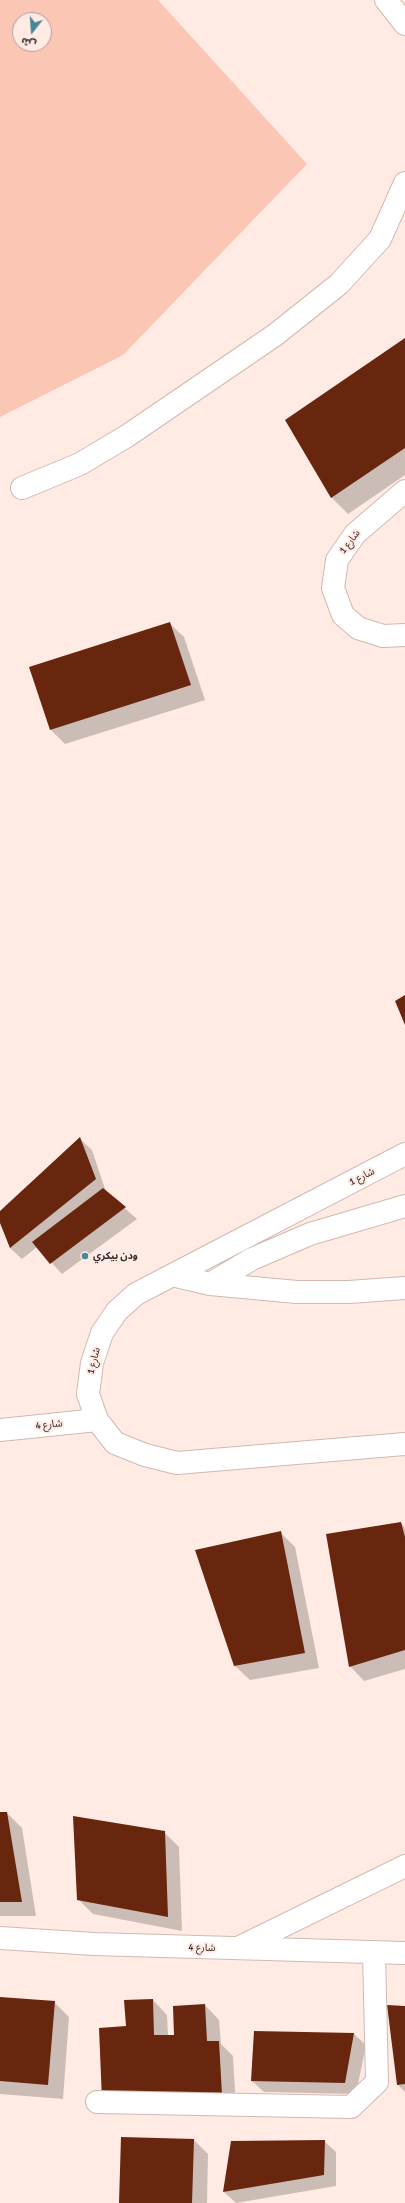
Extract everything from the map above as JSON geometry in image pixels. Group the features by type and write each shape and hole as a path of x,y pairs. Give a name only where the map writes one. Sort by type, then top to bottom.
{"street":[{"path":"386,0 405,24"},
{"path":"22,488 80,464 127,436 275,335 339,284 380,239 405,183"},
{"name":"شارع 1","path":"405,491 354,534 337,560 333,588 343,615 358,628 383,636 405,635"},
{"name":"شارع 1","path":"405,1154 136,1294 118,1311 102,1333 92,1362 88,1394 97,1420 116,1443 145,1455 177,1463 405,1444"},
{"path":"210,1284 252,1259 310,1234 405,1206"},
{"path":"172,1275 210,1284 297,1292 349,1292 405,1288"},
{"name":"شارع 4","path":"0,1430 97,1420"},
{"path":"237,1949 405,1866"},
{"name":"شارع 4","path":"0,1938 94,1944 405,1953"},
{"path":"97,2102 351,2107 377,2082 374,1952"}],"shaded area":[{"path":"0,0 158,0 307,164 123,355 0,417"}],"building":[{"path":"405,338 405,448 331,498 285,420"},
{"path":"170,622 191,685 50,730 29,667"},
{"path":"405,995 405,1025 395,1001"},
{"path":"80,1137 96,1179 10,1248 0,1223 0,1211"},
{"path":"103,1188 126,1207 50,1264 32,1242"},
{"path":"401,1522 405,1537 405,1650 349,1667 326,1534"},
{"path":"281,1531 305,1653 234,1666 195,1550"},
{"path":"0,1812 7,1812 22,1902 0,1902"},
{"path":"73,1816 165,1831 168,1917 77,1900"},
{"path":"0,1997 55,2001 48,2085 0,2081"},
{"path":"153,1999 154,2035 174,2035 173,2006 205,2004 207,2041 219,2041 222,2095 102,2100 99,2028 126,2026 124,2000"},
{"path":"387,2005 405,2006 405,2084 397,2085"},
{"path":"254,2031 354,2033 345,2083 251,2081"},
{"path":"121,2137 194,2139 192,2203 119,2203"},
{"path":"325,2140 324,2175 223,2192 231,2141"}],"place":[{"name":"ودن بيكري","path":"85,1256"}]}
